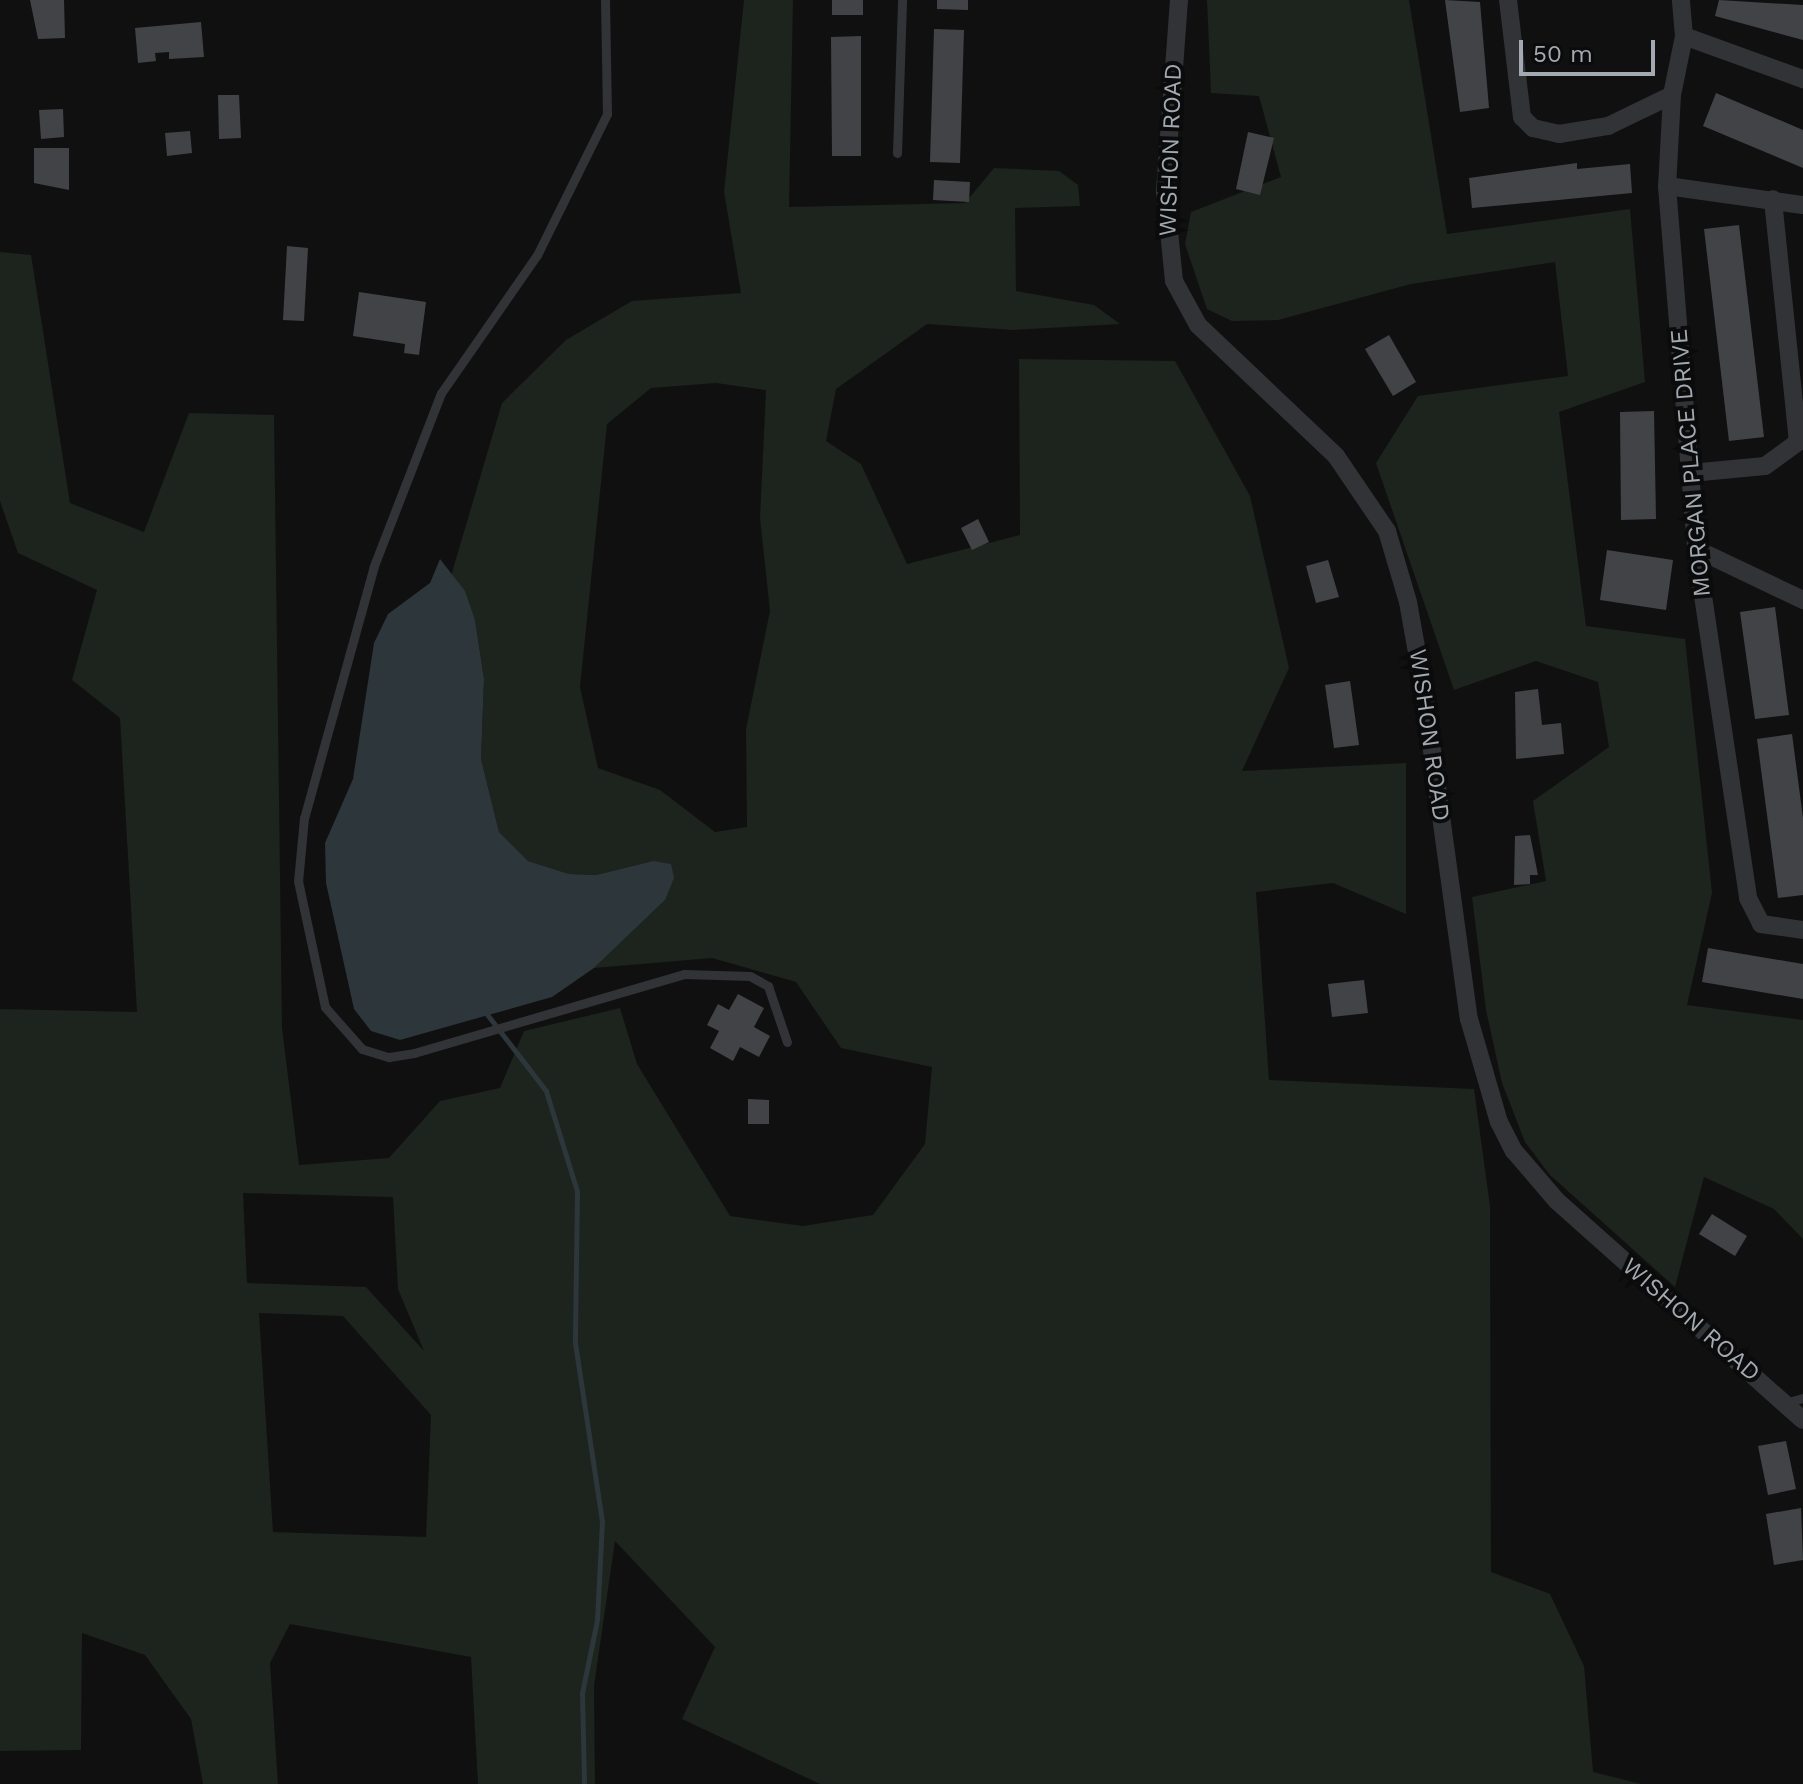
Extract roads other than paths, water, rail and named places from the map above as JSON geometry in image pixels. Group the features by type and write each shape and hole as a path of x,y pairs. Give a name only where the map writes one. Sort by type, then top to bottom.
{"street":[{"name":"WISHON ROAD","path":"1179,0 1165,191 1174,281 1198,325 1341,463 1396,554 1424,692 1469,1019 1499,1122 1529,1171 1557,1201 1794,1400 1803,1420"},
{"path":"1508,0 1517,94 1522,117 1533,128 1583,132 1672,95"},
{"path":"1681,0 1684,36 1803,79"},
{"name":"MORGAN PLACE DRIVE","path":"1684,36 1672,95 1667,186 1696,549 1754,918 1803,930"},
{"path":"1667,186 1803,205"},
{"path":"1691,473 1765,466 1798,442 1773,199"},
{"path":"1696,549 1803,600"}],"lane":[{"path":"605,0 607,114 537,255 441,393 374,566 304,818 298,881 325,1007 362,1049 389,1057 414,1053 684,974 750,976 768,986 787,1042"},
{"path":"897,153 902,0"}],"waterway":[{"path":"486,1013 546,1091 577,1191 575,1343 602,1521 597,1620 582,1693 584,1784"}]}
